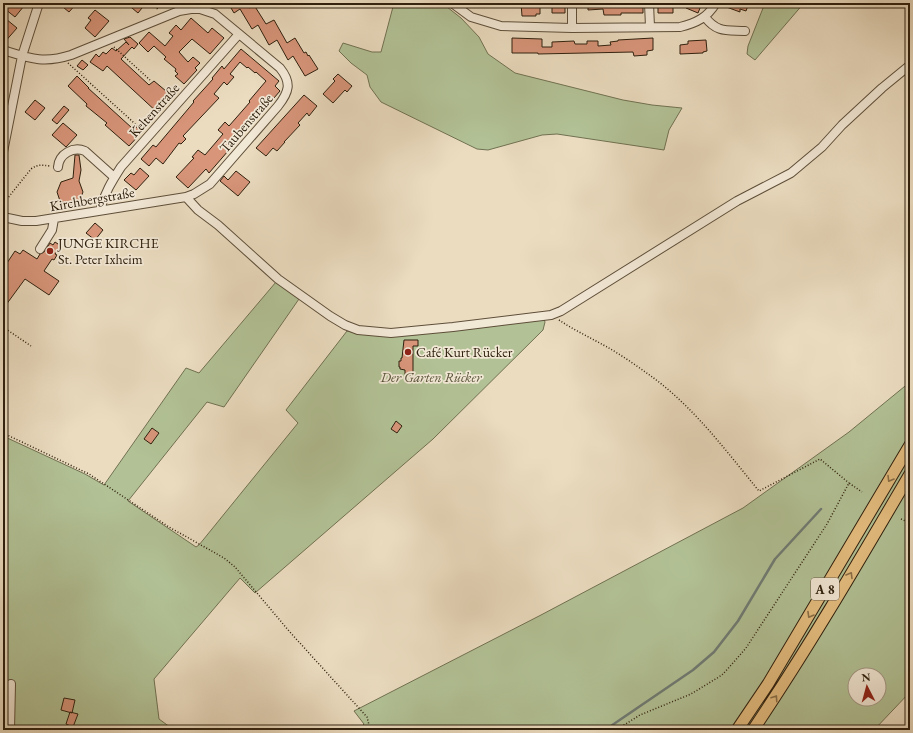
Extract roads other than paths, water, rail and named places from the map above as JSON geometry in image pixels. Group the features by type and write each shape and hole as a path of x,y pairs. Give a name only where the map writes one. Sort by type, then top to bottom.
{"highway":[{"name":"A 8","path":"737,730 768,684 910,445"},
{"name":"A 8","path":"753,730 816,633 910,474"}],"street":[{"path":"3,152 22,56 39,3"},
{"path":"452,3 471,17 501,26 572,28 680,27 691,24 705,17 716,3"},
{"path":"572,3 572,28"},
{"path":"649,3 650,27"},
{"name":"Taubenstraße","path":"3,50 22,56 43,60 63,58 179,11 200,9 215,14 280,68 288,82 288,90 285,98 210,184 203,190 186,197"},
{"path":"705,17 712,26 717,29 745,31"},
{"name":"Keltenstraße","path":"100,210 103,198 121,167 239,34"},
{"path":"186,197 198,210 218,225 278,278 330,316 345,325 358,330 391,333 551,315 561,311 738,201 791,173 822,147 842,125 882,88 910,65"},
{"path":"58,167 58,162 66,153 72,150 82,150 86,151 114,177"},
{"name":"Kirchbergstraße","path":"3,216 22,221 36,221 186,197"},
{"path":"40,249 52,230 54,219"},
{"path":"10,730 11,684"}],"waterway":[{"path":"605,730 693,670 714,652 738,621 775,559 821,509"}],"place":[{"name":"JUNGE KIRCHE St. Peter Ixheim","path":"50,251"},
{"name":"Café Kurt Rücker","path":"408,352"}],"park label":[{"name":"Der Garten Rücker","path":"431,377"}]}
